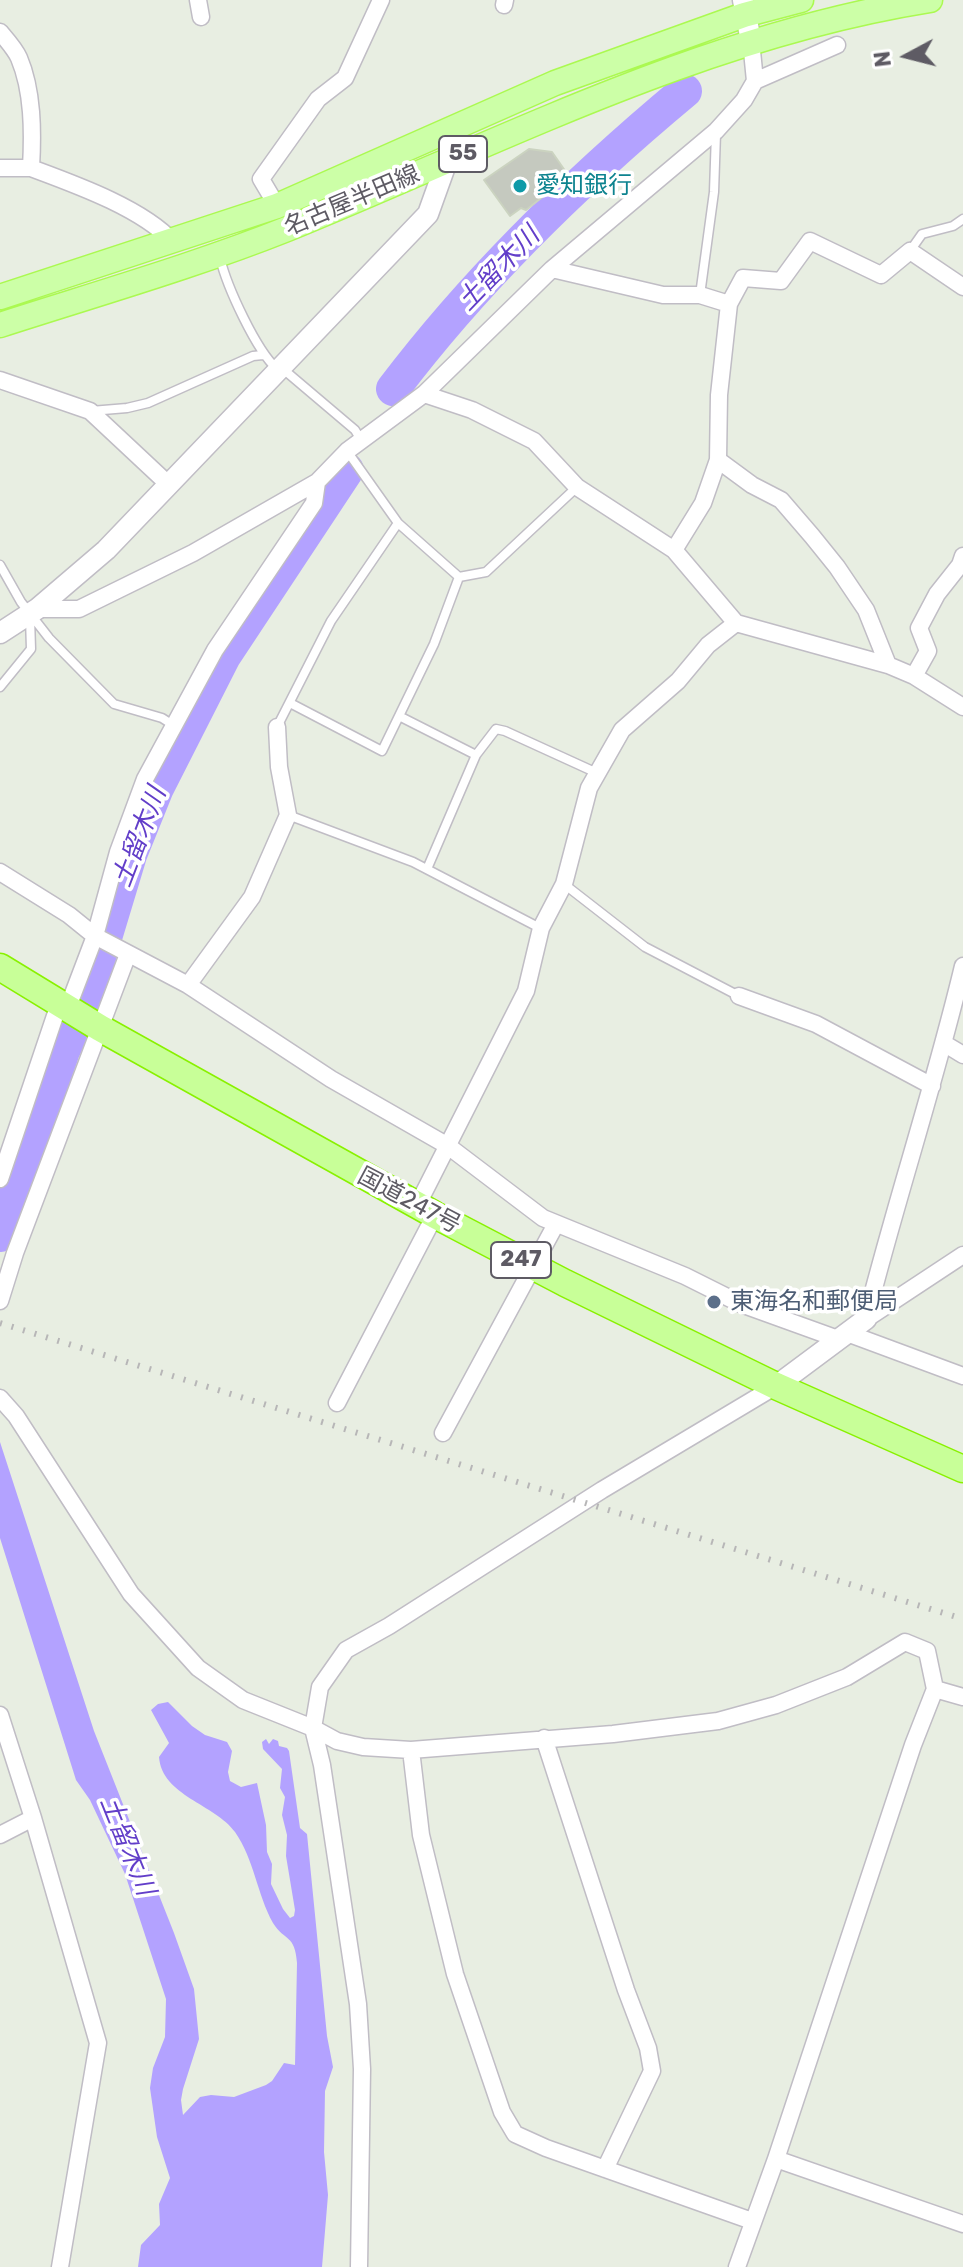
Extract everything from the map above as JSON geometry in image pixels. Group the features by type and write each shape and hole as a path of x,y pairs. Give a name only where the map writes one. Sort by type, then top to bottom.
{"highway":[{"name":"国道247号","path":"0,967 426,1211 776,1386 963,1469"}],"main road":[{"name":"名古屋半田線","path":"0,297 277,206 555,83 744,8 801,0"},
{"name":"名古屋半田線","path":"0,325 285,229 657,73 751,41 870,9 930,0"}],"street":[{"path":"277,206 261,179 318,99 345,78 381,0"},
{"path":"33,611 79,609 193,553 317,482 347,451 424,394 552,269 716,131 744,100 755,81 744,8"},
{"path":"0,32 19,57 27,90 34,131 31,168"},
{"path":"755,81 837,45"},
{"path":"0,633 33,611 106,550 273,363 428,214 447,161"},
{"path":"0,168 31,168 92,191 163,230 173,242"},
{"path":"674,550 703,503 718,460 719,395 729,304 743,278 781,281 810,241 881,275 910,251 963,287"},
{"path":"552,269 663,295 700,295 729,304"},
{"path":"0,380 90,411 167,483"},
{"path":"424,394 472,410 534,441 577,487 674,550 736,623 888,665 914,676 963,707"},
{"path":"718,460 752,485 781,500 812,536 866,610 888,665"},
{"path":"0,1179 64,1004 95,936 118,852 145,779 215,650 314,503 317,482"},
{"path":"914,676 928,651 919,628 963,556"},
{"path":"337,1403 426,1211 448,1146 526,991 541,928 564,884 589,788 622,730 678,681 708,645 736,623"},
{"path":"188,985 252,897 288,815 279,767 277,727"},
{"path":"0,872 69,915 95,936 188,985 331,1079 448,1146 543,1218 685,1276 741,1304 963,1376"},
{"path":"0,1301 125,952"},
{"path":"866,1319 945,1044 963,966"},
{"path":"739,996 816,1024 932,1086"},
{"path":"945,1044 963,1055"},
{"path":"443,1433 556,1224"},
{"path":"359,2267 362,2069 358,2004 322,1765 313,1728 320,1687 346,1650 389,1626 602,1490 776,1386 866,1319 963,1255"},
{"path":"0,1398 16,1416 131,1594 198,1668 243,1700 337,1741 363,1747 411,1750 613,1734 718,1721 776,1705 847,1677 905,1642 927,1651 935,1689 908,1760 776,2159 737,2267"},
{"path":"935,1689 963,1697"},
{"path":"0,1715 98,2043 60,2267"},
{"path":"544,1738 626,1990 648,2048 652,2071 605,2169"},
{"path":"411,1750 421,1835 455,1974 502,2112 515,2134 752,2221"},
{"path":"0,1835 33,1818"},
{"path":"776,2159 963,2224"}],"lane":[{"path":"700,295 714,192 716,131"},
{"path":"910,251 922,234 953,226 963,219"},
{"path":"219,253 224,273 273,363"},
{"path":"90,411 148,403 253,356 273,363 355,430 361,441"},
{"path":"347,451 398,523 459,577"},
{"path":"459,577 486,572 577,487"},
{"path":"277,727 331,621 398,523"},
{"path":"0,565 49,638 114,704 162,718 173,725"},
{"path":"290,703 382,751 434,644 459,577"},
{"path":"0,687 31,649 33,611"},
{"path":"399,716 476,755"},
{"path":"427,869 476,755 496,729 597,773"},
{"path":"288,815 427,869 541,928"},
{"path":"564,884 645,947 739,996"}],"water":[{"path":"0,1442 94,1731 194,1989 199,2039 183,2089 183,2115 200,2097 234,2097 272,2081 284,2063 295,2065 297,1963 292,1943 273,1923 247,1854 235,1832 226,1822 179,1790 162,1770 159,1757 169,1743 151,1710 158,1704 168,1702 205,1735 227,1742 232,1751 228,1772 230,1781 241,1787 257,1783 266,1825 267,1852 272,1864 271,1884 290,1918 295,1910 282,1815 285,1797 280,1788 282,1769 263,1749 262,1742 266,1739 269,1744 273,1739 289,1751 300,1828 307,1834 327,2036 333,2067 325,2091 324,2152 328,2195 322,2267 138,2267 141,2245 160,2225 159,2204 170,2178 157,2137 150,2088 153,2068 165,2037 166,1999 125,1874 90,1800 76,1780 0,1538"}],"building":[{"name":"愛知銀行","path":"529,149 552,152 568,175 543,192 545,195 526,210 521,208 510,216 484,180"}],"waterway":[{"name":"土留木川","path":"393,389 459,308 530,232 685,91"},
{"name":"土留木川","path":"0,1235 63,1051 85,1004 130,855 157,788 224,656 347,470"}],"railway":[{"path":"0,1323 963,1619"}],"place":[{"name":"愛知銀行","path":"520,186"},
{"name":"東海名和郵便局","path":"714,1302"}]}
